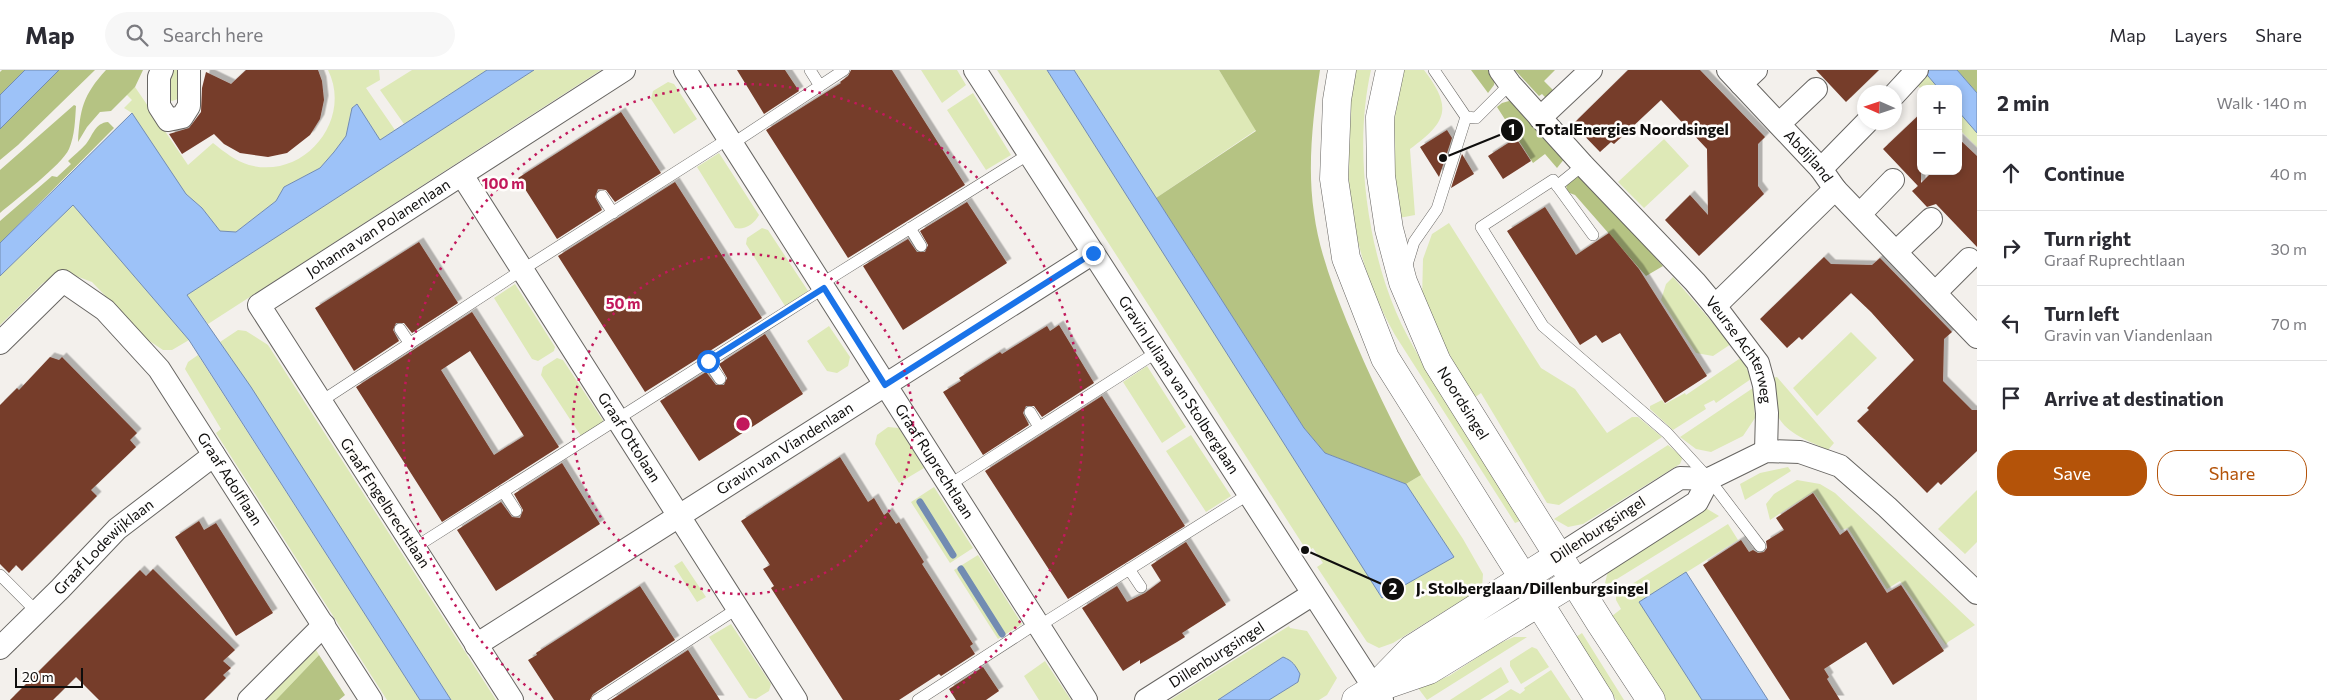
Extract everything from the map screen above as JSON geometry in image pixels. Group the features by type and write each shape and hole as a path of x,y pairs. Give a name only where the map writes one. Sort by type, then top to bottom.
{"main road":[{"path":"1342,70 1337,100 1334,179 1346,258 1385,358 1600,700"},
{"name":"Noordsingel","path":"1390,70 1380,117 1381,176 1389,229 1402,282 1437,362 1558,556 1651,700"},
{"name":"Dillenburgsingel","path":"1371,696 1412,649 1558,556"},
{"name":"Dillenburgsingel","path":"1371,696 1429,670 1574,581"}],"street":[{"path":"162,70 159,77 159,106 168,120 182,117 189,106 189,70"},
{"name":"Johanna van Polanenlaan","path":"259,305 624,70"},
{"name":"Graaf Ruprechtlaan","path":"685,70 1086,700"},
{"name":"Gravin Juliana van Stolberglaan","path":"975,70 1313,594 1371,696"},
{"path":"1540,118 1591,70"},
{"path":"1902,87 1918,70"},
{"name":"Abdijland","path":"1742,75 1779,124 1821,169 1836,189 1976,333"},
{"name":"Veurse Achterweg","path":"1505,77 1582,165 1715,306 1758,363 1764,385 1767,413 1766,451"},
{"name":"Abdijland","path":"1779,124 1816,89"},
{"path":"1821,169 1859,130"},
{"name":"Graaf Ottolaan","path":"462,174 796,700"},
{"path":"1860,214 1893,180"},
{"path":"1715,306 1836,189"},
{"path":"1896,252 1930,219"},
{"name":"Gravin van Viandenlaan","path":"476,645 1093,253"},
{"path":"1935,292 1969,259"},
{"name":"Graaf Adolflaan","path":"0,343 62,281 105,310 159,369 371,700"},
{"name":"Graaf Engelbrechtlaan","path":"259,305 512,700"},
{"path":"1766,451 1800,452 1840,466 1887,507 1977,593"},
{"name":"Dillenburgsingel","path":"1558,556 1680,478 1708,479 1766,451"},
{"name":"Graaf Lodewijklaan","path":"0,648 117,529 214,455"},
{"name":"Dillenburgsingel","path":"1574,581 1697,502 1708,479"},
{"name":"Dillenburgsingel","path":"1146,700 1313,594"},
{"path":"249,700 324,625"}],"lane":[{"path":"810,70 820,86"},
{"path":"320,402 522,270 844,70"},
{"path":"1434,70 1466,117"},
{"path":"1466,117 1476,118 1505,77"},
{"path":"1402,282 1414,242 1437,209 1466,117"},
{"path":"414,548 708,361 910,228 1029,154"},
{"path":"1557,186 1582,165"},
{"path":"1593,235 1553,180 1481,228 1543,326 1667,433 1708,479 1760,546"},
{"path":"602,196 613,213"},
{"path":"910,228 921,246"},
{"path":"400,329 410,344"},
{"path":"949,485 1157,352"},
{"path":"708,361 720,379"},
{"path":"1030,412 1039,427"},
{"path":"504,491 516,510"},
{"path":"922,699 1249,494"},
{"path":"1129,569 1141,587"},
{"path":"0,575 37,612"},
{"path":"597,700 738,608"}],"green space":[{"path":"2,70 25,70 0,95 0,72"},
{"path":"59,70 95,70 0,160 0,129"},
{"path":"106,70 143,70 135,87 111,111 100,112 87,127 78,142 84,103 92,87"},
{"path":"171,70 183,70 178,99 172,101 167,98"},
{"path":"328,70 379,70 380,80 366,88 395,130 380,140 357,104 352,108 346,136 320,168 284,187 276,201 236,232 220,231 202,208 186,194 132,113 124,108 132,100 126,94 135,87 188,165 213,143 230,156 249,165 269,167 288,164 305,155 318,142 328,126 334,108 334,89"},
{"path":"412,70 487,70 404,124 380,90"},
{"path":"534,70 601,70 208,324 187,295"},
{"path":"921,70 957,70 966,85 942,103"},
{"path":"997,70 1047,70 1382,598 1454,557 1406,484 1421,475 1463,539 1483,574 1482,588 1393,643 1379,648 1367,642 1317,567 1323,563 1313,548 1307,551"},
{"path":"1074,70 1219,70 1256,130 1156,198"},
{"path":"1219,70 1320,70 1313,123 1311,160 1312,196 1316,227 1332,282 1355,342 1391,419 1421,475 1406,484 1325,453 1304,428 1156,198 1256,131"},
{"path":"1355,70 1371,70 1366,99 1364,129 1366,193 1370,224 1386,284 1396,312 1427,370 1520,521 1515,523 1395,335 1379,304 1367,272 1357,239 1348,173 1350,105"},
{"path":"1400,70 1424,70 1439,95 1442,114 1432,131 1410,149 1415,215 1399,218 1393,163 1393,133"},
{"path":"1471,70 1493,70 1496,74 1494,85 1488,93"},
{"path":"1515,70 1555,70 1544,81 1555,92 1547,99 1542,94 1539,96"},
{"path":"1923,70 1936,85 1917,85 1913,81"},
{"path":"1957,70 1977,70 1977,93"},
{"path":"668,82 674,84 697,119 674,134 651,99 653,91"},
{"path":"973,93 1011,155 986,170 947,110"},
{"path":"1509,101 1514,103 1565,158 1557,168 1545,154 1533,163 1497,107"},
{"path":"74,105 76,106 74,133 65,156 48,173 0,213 0,170"},
{"path":"1962,116 1977,133 1977,147 1962,132"},
{"path":"108,122 114,128 0,243 0,221 52,176 57,177 71,164 68,161 86,144 97,127"},
{"path":"1664,139 1689,166 1644,208 1618,182"},
{"path":"719,153 759,215 752,224 746,227 735,228 697,167"},
{"path":"1580,173 1663,266 1646,276 1575,195 1567,192 1566,184"},
{"path":"73,204 189,340 172,350 163,350 148,340 92,282 76,276 58,275 43,283 0,325 0,276"},
{"path":"1449,223 1541,368 1575,389 1607,433 1632,417 1638,417 1662,437 1559,505 1547,503 1481,393 1474,398 1422,300 1423,259 1432,234"},
{"path":"762,228 768,230 808,291 785,306 746,244 747,238"},
{"path":"1673,277 1731,344 1713,356 1696,353 1661,300 1666,284"},
{"path":"515,284 555,347 554,351 538,361 532,359 494,298"},
{"path":"829,326 850,357 848,366 837,373 827,371 807,341"},
{"path":"238,330 246,331 268,345 496,700 451,700 220,342"},
{"path":"1851,332 1877,358 1817,416 1793,388"},
{"path":"198,355 420,700 387,700 216,433 221,429 185,369 188,362"},
{"path":"1742,357 1751,379 1716,403 1714,400 1704,405 1706,409 1673,430 1650,409 1650,406 1662,400 1665,404 1685,393 1686,395"},
{"path":"557,358 563,360 604,422 581,436 541,375 543,367"},
{"path":"1147,366 1186,427 1162,443 1123,382"},
{"path":"1777,377 1834,443 1828,450 1792,432 1781,421 1777,414 1771,378"},
{"path":"1753,388 1755,418 1743,436 1711,452 1696,449 1680,437"},
{"path":"888,427 899,428 924,468 899,483 875,444 877,435"},
{"path":"1191,435 1231,496 1206,512 1166,451"},
{"path":"1668,445 1680,455 1682,459 1680,464 1583,524 1568,527 1554,519"},
{"path":"1788,467 1791,471 1745,500 1740,484 1760,473"},
{"path":"1797,480 1820,484 1835,493 1975,625 1946,645 1900,581 1887,589 1848,528 1841,530 1813,492 1770,520 1766,504 1774,494"},
{"path":"934,487 973,548 950,563 911,502"},
{"path":"1977,490 1977,542 1965,554 1938,529"},
{"path":"1704,507 1719,516 1604,587 1608,571"},
{"path":"1728,524 1738,540 1639,602 1702,700 1666,700 1612,616 1621,609 1616,600 1616,594"},
{"path":"978,555 1022,624 998,639 954,570"},
{"path":"682,561 706,597 697,602 674,566"},
{"path":"731,624 771,684 769,691 756,699 749,698 709,637"},
{"path":"1289,626 1290,628 1307,631 1337,678 1327,695 1319,700 1269,700 1298,682 1283,657 1218,700 1170,700"},
{"path":"1582,633 1624,700 1616,700 1576,637"},
{"path":"1514,637 1527,637 1427,700 1418,688 1449,676 1498,644"},
{"path":"1532,647 1537,649 1549,667 1521,684 1510,666 1510,661"},
{"path":"315,648 319,655 276,700 262,700"},
{"path":"319,655 345,695 339,700 276,700"},
{"path":"1045,661 1071,700 1039,700 1024,676"},
{"path":"1501,667 1509,682 1480,700 1450,700"},
{"path":"1551,670 1571,700 1494,700 1511,689 1520,694 1525,690 1524,688"}],"water":[{"path":"25,70 59,70 0,129 0,95"},
{"path":"487,70 534,70 187,295 251,387 451,700 420,700 189,340 73,205 0,276 0,243 132,113 186,194 202,208 220,231 236,232 276,201 284,187 320,168 346,136 352,108 357,104 380,140"},
{"path":"1047,70 1074,70 1304,428 1325,453 1406,484 1454,557 1382,598"},
{"path":"1923,70 1957,70 1977,93 1977,133 1962,116 1962,85 1936,85"},
{"path":"1686,572 1768,700 1702,700 1639,602"},
{"path":"1283,657 1297,668 1300,674 1298,682 1269,700 1218,700"}],"building":[{"path":"246,70 318,70 322,81 324,100 320,119 310,135 287,153 268,157 240,153 224,144 214,134 182,154 169,134 189,128 201,112 202,88 206,72 231,84"},
{"path":"737,70 785,70 799,91 764,114"},
{"path":"851,70 892,70 965,185 848,258 766,130 841,83"},
{"path":"1628,70 1700,70 1765,137 1758,144 1758,186 1764,194 1699,256 1665,220 1690,195 1708,215 1707,149 1661,100 1614,144 1611,142 1600,152 1573,124"},
{"path":"1816,70 1879,70 1864,85 1857,85 1857,91 1846,102"},
{"path":"621,112 661,173 615,202 606,190 598,189 595,197 602,210 557,239 518,178"},
{"path":"1917,117 1917,175 1921,175 1921,183 1929,175 1962,175 1962,142 1977,156 1977,247 1936,204 1927,207 1912,191 1918,186 1883,149"},
{"path":"1447,130 1452,138 1439,177 1420,147"},
{"path":"1516,138 1531,161 1503,179 1488,156"},
{"path":"1462,154 1474,174 1451,188"},
{"path":"675,182 762,318 645,392 558,256"},
{"path":"967,202 1007,263 903,330 863,266 908,239 917,252 925,252 928,245 920,231"},
{"path":"1545,207 1576,255 1609,233 1639,269 1707,376 1665,403 1620,333 1602,343 1596,335 1580,345 1507,231"},
{"path":"419,242 458,303 412,333 404,323 396,323 393,330 399,341 354,371 315,308"},
{"path":"1824,257 1831,264 1872,265 1880,258 1952,332 1944,339 1943,381 1972,410 1977,410 1977,451 1941,485 1938,482 1927,493 1857,421 1869,410 1867,408 1914,360 1871,312 1851,293 1802,340 1799,337 1787,348 1760,319"},
{"path":"472,312 559,447 442,522 356,387","holes":["470,351 524,436 494,455 441,370"]},
{"path":"1059,325 1094,383 1042,417 1034,406 1026,406 1023,413 1029,425 983,455 943,392 961,381 959,378 1000,352 1002,354 1047,326 1050,331"},
{"path":"765,334 803,394 699,461 660,401 706,372 716,385 724,385 727,378 719,364"},
{"path":"50,357 59,360 62,357 137,433 130,440 136,447 91,490 97,496 22,571 16,565 9,573 0,564 0,405 17,388 19,390"},
{"path":"1102,396 1185,526 1068,599 985,471"},
{"path":"840,457 868,502 874,498 884,515 888,512 896,524 899,522 924,562 922,564 973,644 970,646 975,654 941,676 939,674 899,700 843,700 771,588 774,586 763,569 770,565 741,521"},
{"path":"562,463 600,524 496,591 457,530 501,502 512,517 520,518 523,510 514,494"},
{"path":"1813,493 1840,535 1847,530 1887,593 1901,585 1944,651 1893,685 1866,642 1824,669 1829,677 1827,679 1840,700 1790,700 1703,565 1741,540 1749,552 1753,550 1758,553 1764,552 1767,548 1766,541 1784,530 1776,518"},
{"path":"199,521 204,530 216,523 273,613 236,636 175,537"},
{"path":"1186,542 1226,605 1182,633 1185,637 1140,664 1140,660 1123,671 1082,608 1117,586 1127,602 1145,593 1161,581 1151,565"},
{"path":"153,569 235,650 223,661 231,668 223,675 226,678 204,700 99,700 76,677 53,700 10,700 140,570 146,576"},
{"path":"640,586 675,640 593,694 590,700 554,700 528,660"},
{"path":"688,650 720,700 611,700"},
{"path":"983,667 999,691 986,700 956,700 949,689"}],"waterway":[{"path":"920,502 953,555"},
{"path":"961,569 1002,634"}],"place":[{"name":"TotalEnergies Noordsingel","path":"1443,158"},
{"name":"J. Stolberglaan/Dillenburgsingel","path":"1305,550"}],"route":[{"path":"708,361 824,288 885,385 1093,253"}]}
